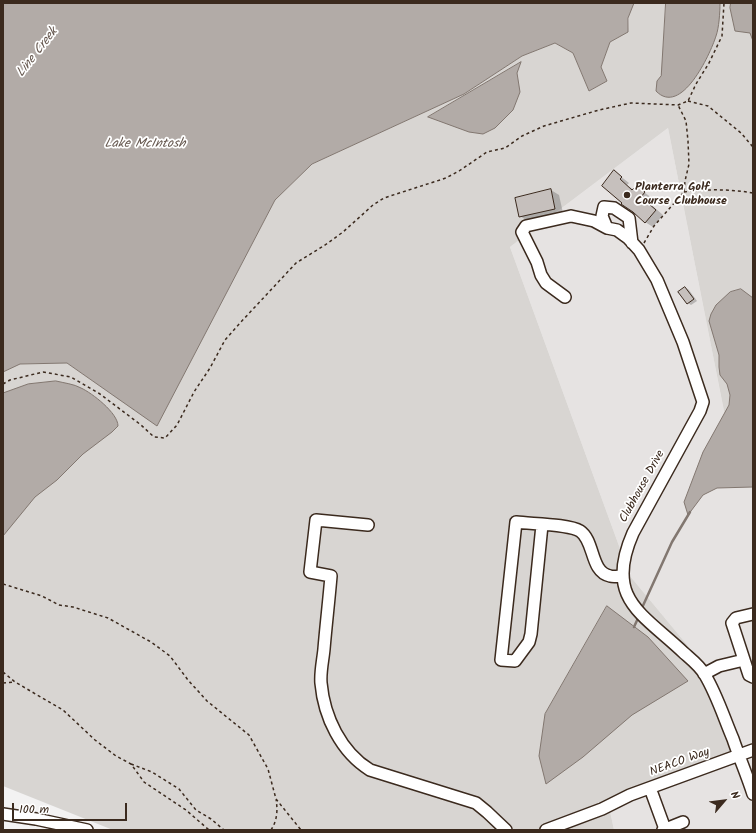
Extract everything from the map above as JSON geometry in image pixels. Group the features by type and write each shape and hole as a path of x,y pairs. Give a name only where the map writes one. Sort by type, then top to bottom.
{"street":[{"path":"607,228 602,216 604,207 614,208 629,218 636,246"},
{"name":"Clubhouse Drive","path":"565,297 546,283 522,232 526,226 571,216 594,221 607,228 617,230 636,246 657,280 683,342 703,402 700,412 633,533 626,549 622,576 624,589 629,599 638,610 674,643 704,674 718,700 753,794"},
{"path":"368,525 316,520 310,572 331,576 321,681 323,701 330,721 338,737 359,763 370,770 476,803 506,830"},
{"path":"542,525 529,642 515,661 501,660 516,522 572,528 581,532 587,539 598,569 604,574 610,576 622,576"},
{"path":"753,614 736,618 732,623 749,675 753,677"},
{"path":"704,674 719,666 744,660"},
{"name":"NEACO Way","path":"546,830 602,809 630,795 753,750"},
{"path":"650,788 664,830 683,822"},
{"path":"3,814 36,819 87,830"}],"path":[{"path":"688,101 696,84 710,63 722,36 724,3"},
{"path":"3,384 10,380 43,372 71,377 100,394 141,425 154,437 165,438 177,425 225,340 240,323 296,263 343,232 372,205 384,198 446,178 488,152 506,148 522,136 550,124 599,110 631,103 678,105 688,101 708,106 741,133 753,147"},
{"path":"636,246 684,192 689,164 688,141 686,121 678,105"},
{"path":"684,192 726,190 753,193"},
{"path":"3,584 42,596 59,605 73,607 108,618 151,642 170,656 188,680 207,701 249,735 268,769 276,799 277,815 274,826 270,830"},
{"path":"3,672 15,682 63,710 95,740 116,756 131,764 152,772 179,789 196,810 224,830"},
{"path":"3,683 15,682"},
{"path":"131,764 144,782 186,810 209,830"},
{"path":"276,799 301,830"}],"shaded area":[{"path":"630,3 753,3 753,485 739,487 668,128 510,247 630,576 708,670 740,751 610,811 614,830 113,830 3,786 3,372 19,364 67,363 157,425 275,200 312,164 464,94 522,56 555,43 573,53 589,91 607,81 601,67 610,42 628,31"},
{"path":"668,128 739,487 753,485 753,830 614,830 610,811 740,751 708,670 630,576 510,247"}],"water":[{"name":"Lake McIntosh","path":"3,3 634,3 628,18 628,32 610,42 601,67 607,81 589,91 573,53 555,43 522,56 464,94 312,164 275,200 157,426 67,363 20,364 3,372"},
{"path":"666,3 720,3 717,33 713,45 701,69 684,90 675,96 666,97 656,91 657,81 661,76"},
{"path":"731,3 753,3 753,41 750,33 735,31 730,8"},
{"path":"521,62 517,73 520,92 513,110 495,128 483,134 469,132 428,117"},
{"path":"741,289 753,298 753,487 717,488 703,495 688,515 684,502 703,452 729,405 730,395 727,384 720,375 719,355 709,321 716,305 730,292"},
{"path":"56,381 75,386 91,394 104,404 114,415 118,426 83,454 57,480 35,497 3,536 3,393 28,384"},
{"path":"607,606 648,637 688,681 632,715 583,757 546,784 539,756 545,714"}],"building":[{"name":"Planterra Golf Course Clubhouse","path":"614,170 622,177 620,179 632,190 637,185 645,192 641,197 656,210 645,223 621,204 622,203 602,186"},
{"path":"551,189 555,209 519,217 515,198"},
{"path":"685,287 694,299 687,304 678,292"}],"waterway":[{"path":"641,610 672,542 690,512"},
{"path":"634,627 639,616"}],"place":[{"name":"Planterra Golf Course Clubhouse","path":"627,195"}],"water label":[{"name":"Line Creek","path":"38,53"}]}
